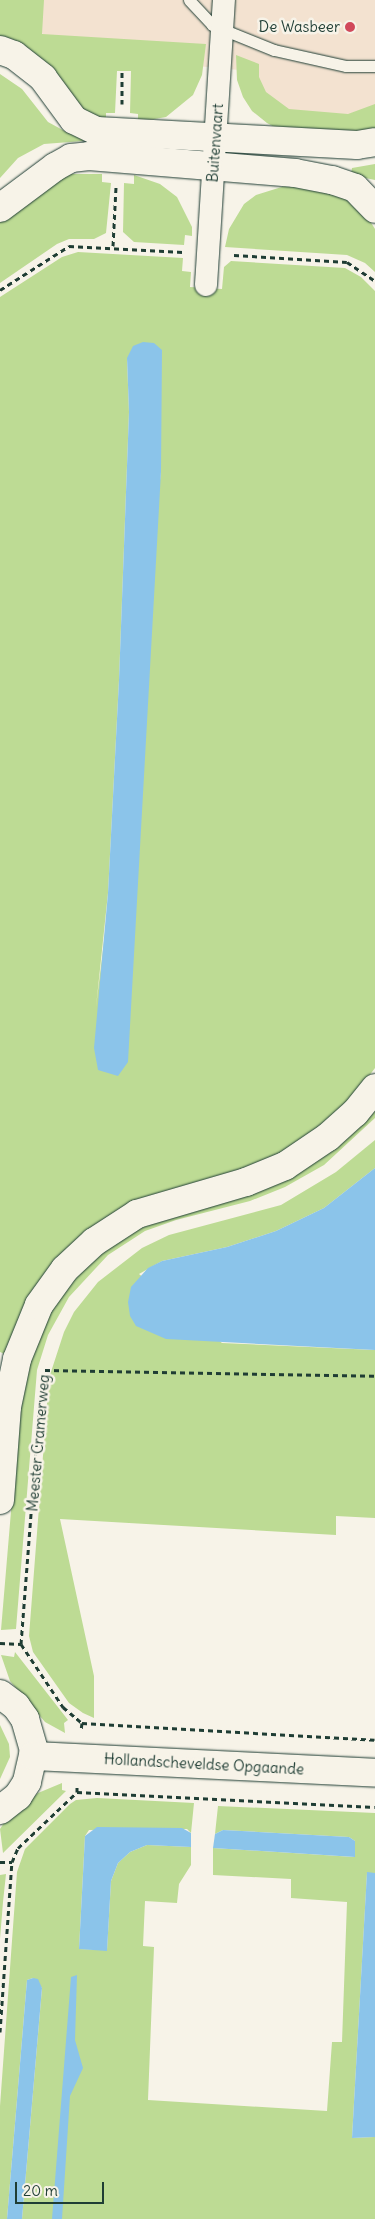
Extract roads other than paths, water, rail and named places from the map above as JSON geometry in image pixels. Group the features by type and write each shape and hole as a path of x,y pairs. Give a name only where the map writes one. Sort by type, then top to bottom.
{"main road":[{"path":"0,50 14,55 43,78 63,109 84,127 98,131 357,144 375,142"},
{"path":"0,208 71,158 89,156 212,166 332,180 355,188 375,209"},
{"name":"Meester Cramerweg","path":"0,1500 7,1407 17,1359 39,1305 65,1269 94,1242 137,1214 246,1182 284,1166 328,1137 355,1113 375,1088"},
{"path":"0,1694 16,1706 25,1719 32,1734 34,1756 27,1782 18,1796 0,1810"},
{"name":"Hollandscheveldse Opgaande","path":"34,1756 375,1773"}],"street":[{"name":"Buitenvaart","path":"206,285 212,166 224,0"}],"lane":[{"path":"189,0 212,25 274,50 346,66 375,66"}],"water":[{"path":"143,342 154,343 162,350 161,472 128,1062 118,1076 98,1070 94,1048 108,893 119,680 129,412 127,358 133,346"},
{"path":"375,1168 375,1350 166,1339 136,1326 130,1316 128,1302 131,1287 148,1268 162,1261 227,1247 276,1231 324,1208"},
{"path":"97,1827 182,1828 191,1833 191,1847 147,1845 130,1852 118,1863 111,1881 107,1951 79,1949 85,1836"},
{"path":"223,1830 349,1837 355,1841 355,1857 213,1848 215,1834"},
{"path":"367,1872 375,1873 375,2137 352,2138"},
{"path":"77,1975 75,2040 83,2068 70,2096 62,2219 52,2219 71,1977"},
{"path":"38,1979 42,1988 22,2219 7,2219 27,1980"}],"place":[{"name":"De Wasbeer","path":"350,27"}]}
